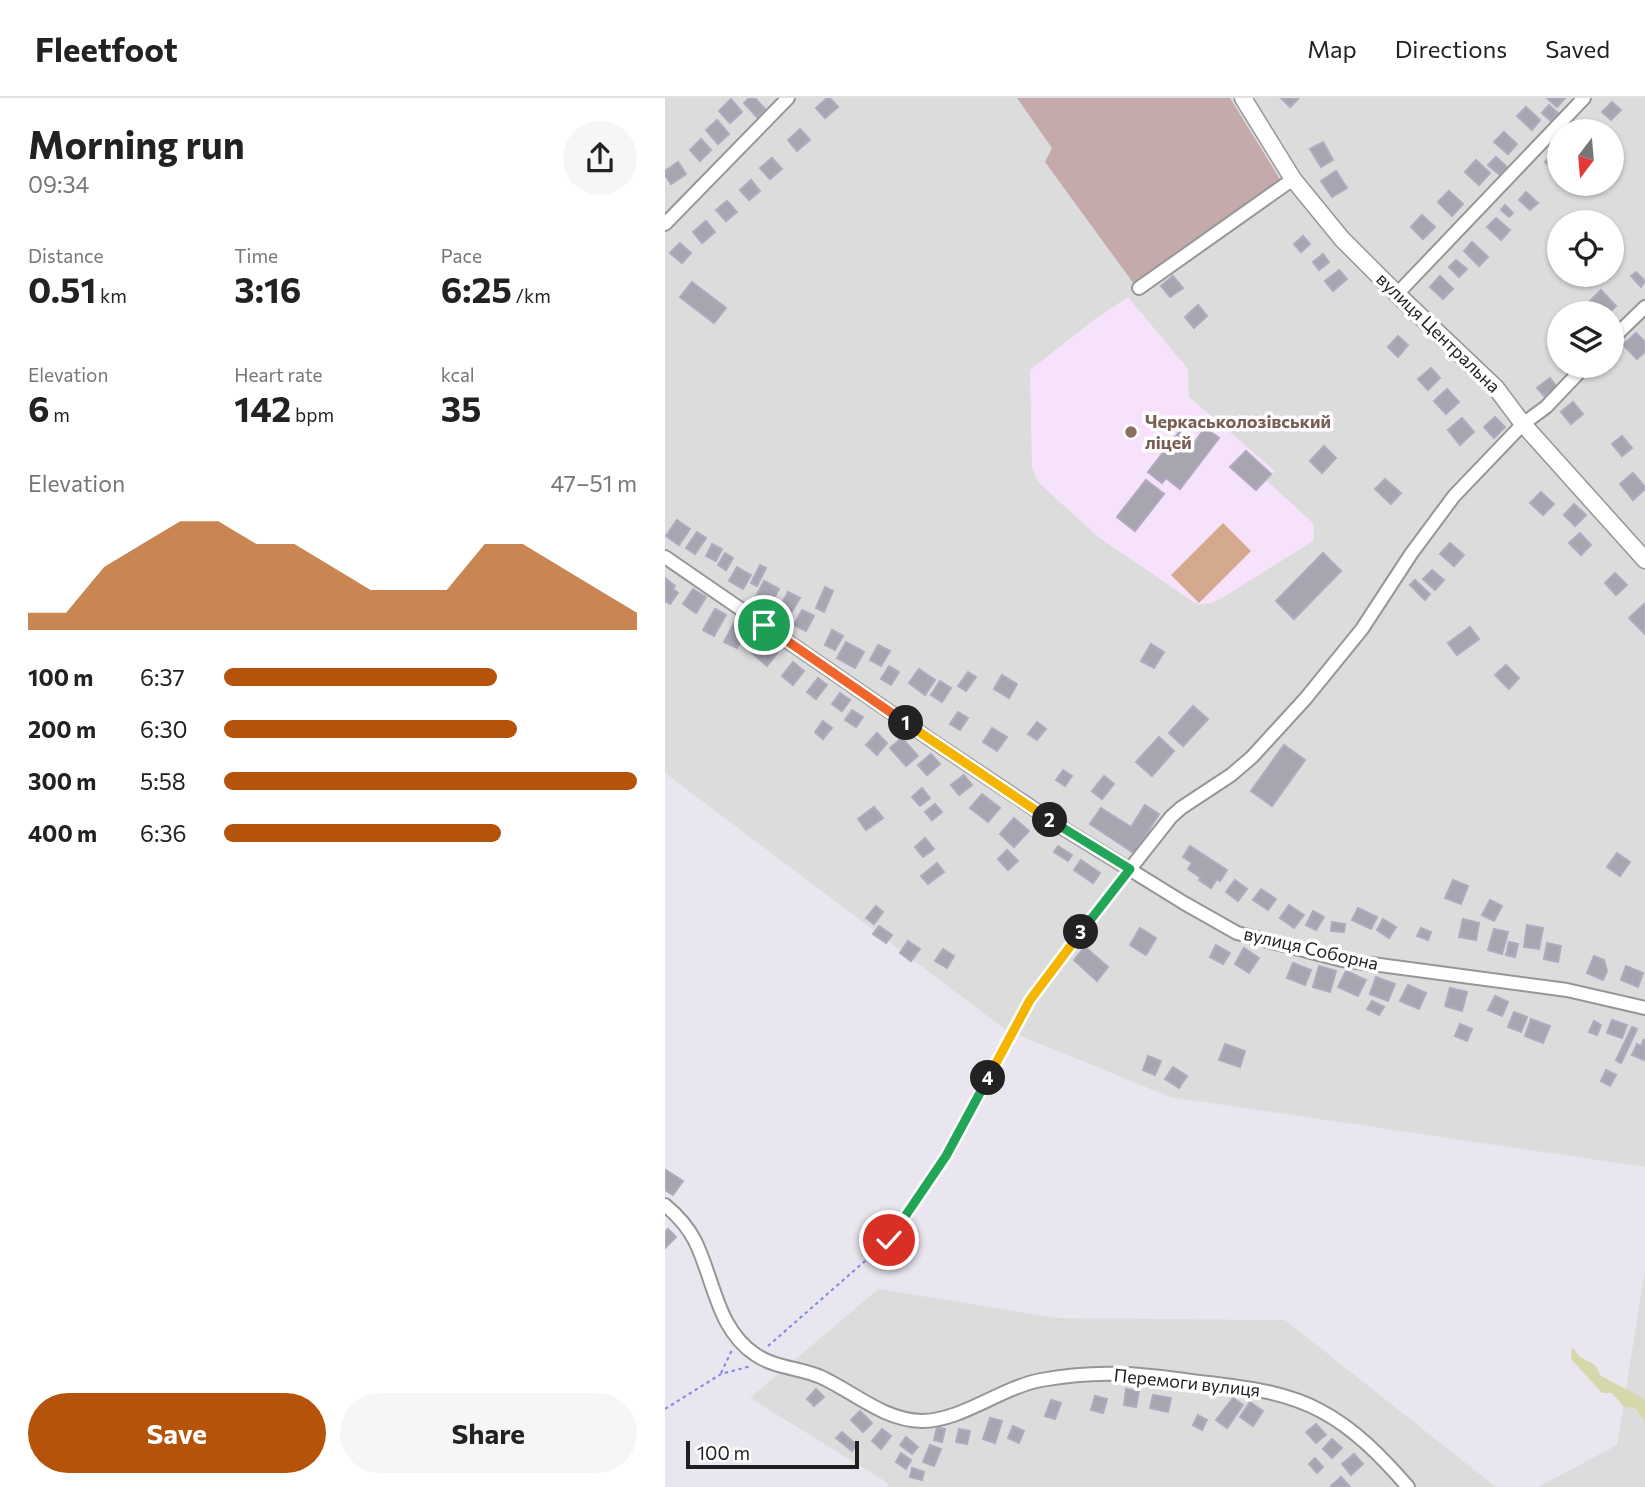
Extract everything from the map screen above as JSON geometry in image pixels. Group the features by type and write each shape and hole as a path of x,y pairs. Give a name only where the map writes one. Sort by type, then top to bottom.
{"street":[{"path":"665,224 788,98"},
{"name":"вулиця Центральна","path":"1243,98 1293,178 1342,239 1496,388 1523,424 1645,559"},
{"path":"1397,294 1584,98"},
{"path":"1139,288 1293,178"},
{"path":"1624,327 1645,307"},
{"path":"1130,869 1171,817 1252,757 1306,698 1361,629 1454,496 1523,424 1546,407 1574,378"},
{"name":"вулиця Соборна","path":"665,557 1061,827 1237,933 1342,960 1567,990 1645,1007"},
{"name":"Перемоги вулиця","path":"665,1205 694,1238 725,1318 737,1339 757,1356 769,1362 822,1378 890,1415 909,1420 939,1420 1014,1387 1066,1377 1119,1374 1272,1392 1304,1403 1334,1418 1387,1462 1408,1487"}],"path":[{"path":"757,1356 889,1240 946,1156 1030,1000 1130,869"},
{"path":"720,1374 737,1339"},
{"path":"665,1409 720,1374 769,1362"}],"shaded area":[{"path":"665,98 1645,98 1645,1167 1170,1097 1006,1030 665,773"},
{"path":"1017,98 1230,98 1281,181 1134,284 1045,162 1052,148"},
{"name":"Черкаськолозівський ліцей","path":"1128,297 1188,369 1189,397 1275,471 1266,480 1313,523 1313,541 1212,603 1198,604 1192,601 1097,536 1038,482 1032,468 1030,370"},
{"path":"1223,523 1251,551 1199,603 1171,575"},
{"path":"1645,1270 1645,1487 1538,1487 1617,1445"},
{"path":"878,1289 1058,1318 1285,1320 1496,1487 887,1487 888,1483 750,1398"},
{"path":"1572,1347 1580,1357 1595,1365 1601,1376 1645,1401 1645,1419 1635,1408 1624,1407 1612,1393 1602,1393 1571,1359"}],"building":[{"path":"749,98 755,98 765,109 757,117 744,103"},
{"path":"827,98 838,107 825,118 816,108"},
{"path":"1281,98 1299,98 1290,107"},
{"path":"1547,98 1565,98 1557,107"},
{"path":"731,99 742,112 730,123 719,111"},
{"path":"1612,102 1621,110 1612,119 1602,112"},
{"path":"1549,105 1558,113 1553,119 1549,119 1542,113"},
{"path":"1526,107 1540,120 1532,130 1517,116"},
{"path":"717,120 729,134 718,144 706,130"},
{"path":"800,129 810,140 797,151 788,140"},
{"path":"1504,132 1517,144 1508,154 1494,142"},
{"path":"701,139 711,150 700,161 690,150"},
{"path":"1323,142 1333,160 1321,167 1310,149"},
{"path":"1496,157 1507,167 1500,175 1488,165"},
{"path":"772,158 782,169 770,179 760,168"},
{"path":"1476,160 1490,173 1479,185 1465,172"},
{"path":"678,162 686,174 671,184 665,171"},
{"path":"1336,171 1347,188 1332,197 1321,181"},
{"path":"751,180 760,191 749,200 740,190"},
{"path":"1449,191 1463,204 1452,216 1438,202"},
{"path":"1526,192 1538,203 1530,210 1519,200"},
{"path":"727,201 737,212 726,221 716,210"},
{"path":"1505,205 1513,213 1509,217 1501,210"},
{"path":"1422,215 1435,227 1423,239 1411,227"},
{"path":"1496,218 1510,230 1501,240 1487,227"},
{"path":"706,221 715,232 702,243 693,232"},
{"path":"1303,236 1310,244 1301,252 1294,244"},
{"path":"1472,242 1488,257 1479,266 1464,251"},
{"path":"680,243 691,253 682,263 670,253"},
{"path":"1323,254 1329,262 1319,270 1313,262"},
{"path":"1456,260 1467,269 1459,277 1449,267"},
{"path":"1339,270 1347,279 1333,291 1325,281"},
{"path":"1636,272 1645,281 1641,287 1631,276"},
{"path":"1173,276 1183,288 1170,297 1161,286"},
{"path":"1440,276 1453,289 1443,299 1430,287"},
{"path":"692,282 726,308 714,323 680,297"},
{"path":"1601,290 1611,301 1590,301"},
{"path":"1198,305 1207,316 1194,328 1185,317"},
{"path":"1636,333 1645,342 1645,352 1637,359 1624,344"},
{"path":"1398,336 1408,345 1398,357 1388,347"},
{"path":"1431,368 1440,378 1428,390 1418,379"},
{"path":"1550,378 1557,387 1544,396 1537,388"},
{"path":"1447,389 1459,402 1446,414 1434,401"},
{"path":"1573,402 1583,414 1571,424 1561,412"},
{"path":"1495,417 1505,427 1494,438 1484,427"},
{"path":"1462,418 1474,432 1460,445 1448,430"},
{"path":"1205,428 1219,438 1180,489 1166,478 1162,483 1148,472 1179,432 1194,443"},
{"path":"1622,436 1632,448 1622,456 1612,444"},
{"path":"1324,446 1336,458 1322,473 1310,461"},
{"path":"1246,451 1271,474 1256,490 1230,467"},
{"path":"1633,473 1645,489 1633,500 1620,484"},
{"path":"1385,479 1401,493 1391,504 1375,489"},
{"path":"1146,480 1164,494 1135,531 1117,517"},
{"path":"1541,492 1554,504 1543,515 1530,503"},
{"path":"1574,504 1586,515 1575,526 1564,515"},
{"path":"677,520 690,529 679,545 666,536"},
{"path":"697,532 706,538 695,554 686,548"},
{"path":"1580,533 1591,545 1581,555 1569,543"},
{"path":"1450,543 1464,555 1454,566 1440,554"},
{"path":"712,544 722,549 716,561 706,556"},
{"path":"725,553 733,558 726,570 718,565"},
{"path":"1323,553 1341,571 1294,619 1276,601"},
{"path":"760,565 766,568 757,586 751,583"},
{"path":"737,567 751,575 743,589 729,581"},
{"path":"1432,570 1444,580 1435,590 1423,579"},
{"path":"1615,573 1627,585 1616,595 1605,583"},
{"path":"665,578 675,586 673,589 678,593 670,604 665,601"},
{"path":"1415,580 1430,594 1425,600 1410,585"},
{"path":"764,581 779,589 770,606 755,598"},
{"path":"825,587 833,591 824,612 816,608"},
{"path":"693,589 706,597 696,613 683,604"},
{"path":"788,592 800,598 790,615 779,609"},
{"path":"1645,604 1645,634 1629,618"},
{"path":"715,609 726,615 714,636 703,630"},
{"path":"802,610 814,616 806,631 794,625"},
{"path":"734,623 747,630 737,648 724,642"},
{"path":"1470,627 1479,639 1457,655 1448,643"},
{"path":"832,630 843,636 835,650 825,645"},
{"path":"763,640 778,652 767,666 752,653"},
{"path":"846,642 864,652 855,668 837,658"},
{"path":"1151,644 1164,652 1154,668 1141,661"},
{"path":"878,645 890,651 881,666 870,660"},
{"path":"793,662 804,671 793,685 782,676"},
{"path":"1506,665 1519,678 1509,689 1495,675"},
{"path":"889,666 899,672 891,685 881,679"},
{"path":"919,669 935,680 925,695 909,683"},
{"path":"968,672 976,677 966,691 958,686"},
{"path":"1002,675 1017,684 1009,698 994,689"},
{"path":"818,678 827,685 816,699 807,692"},
{"path":"940,681 951,688 942,702 931,695"},
{"path":"840,693 850,700 842,711 832,704"},
{"path":"1193,706 1208,719 1183,746 1169,733"},
{"path":"852,710 863,717 856,727 845,720"},
{"path":"958,712 968,718 960,730 950,724"},
{"path":"823,721 832,728 823,739 815,732"},
{"path":"1037,722 1046,729 1037,740 1028,734"},
{"path":"992,728 1007,737 997,751 983,742"},
{"path":"877,733 887,743 877,755 866,745"},
{"path":"1159,737 1174,751 1152,776 1136,762"},
{"path":"902,738 918,756 906,766 890,748"},
{"path":"1284,745 1305,760 1272,806 1251,791"},
{"path":"931,754 940,764 927,775 918,765"},
{"path":"1063,770 1072,776 1065,786 1056,780"},
{"path":"964,775 972,785 959,795 951,785"},
{"path":"1104,776 1114,784 1102,799 1092,791"},
{"path":"922,788 930,798 920,806 912,797"},
{"path":"982,794 1000,808 988,822 970,808"},
{"path":"935,804 942,812 932,820 925,812"},
{"path":"1145,805 1159,814 1134,853 1090,824 1101,808 1131,827"},
{"path":"874,807 883,818 866,830 858,819"},
{"path":"1014,818 1029,831 1014,847 1000,834"},
{"path":"925,838 934,849 923,857 915,847"},
{"path":"1058,846 1072,855 1068,861 1054,852"},
{"path":"1190,846 1227,870 1211,888 1188,869 1192,863 1183,857"},
{"path":"1007,850 1018,861 1008,870 998,859"},
{"path":"1617,853 1630,862 1620,876 1607,867"},
{"path":"1081,860 1100,873 1093,883 1074,870"},
{"path":"937,863 944,872 928,884 921,876"},
{"path":"1235,880 1247,889 1238,901 1226,892"},
{"path":"1453,880 1468,886 1461,904 1445,898"},
{"path":"1261,889 1276,899 1268,910 1253,900"},
{"path":"1490,900 1502,906 1494,921 1482,915"},
{"path":"1289,905 1304,915 1294,928 1280,918"},
{"path":"876,906 883,912 874,924 866,918"},
{"path":"1358,908 1377,917 1371,929 1352,920"},
{"path":"1313,911 1324,917 1316,930 1306,925"},
{"path":"1383,919 1396,927 1389,938 1377,930"},
{"path":"1463,919 1479,923 1476,940 1459,937"},
{"path":"1332,922 1345,924 1344,932 1331,931"},
{"path":"1527,925 1543,928 1539,949 1524,947"},
{"path":"879,926 892,935 886,943 873,934"},
{"path":"1140,928 1156,938 1146,955 1130,945"},
{"path":"1421,928 1431,932 1428,940 1417,936"},
{"path":"1494,929 1508,932 1502,954 1488,950"},
{"path":"908,941 920,949 911,961 900,953"},
{"path":"1509,942 1518,944 1515,957 1506,955"},
{"path":"1547,943 1561,946 1558,962 1544,959"},
{"path":"1216,945 1230,953 1223,964 1210,957"},
{"path":"1085,947 1108,967 1097,981 1074,960"},
{"path":"1244,948 1259,958 1249,973 1235,964"},
{"path":"943,949 954,956 947,968 935,961"},
{"path":"1594,956 1604,960 1607,971 1603,980 1587,973"},
{"path":"1293,963 1311,970 1305,985 1287,978"},
{"path":"1319,966 1336,971 1330,992 1313,987"},
{"path":"1626,966 1643,973 1638,987 1621,980"},
{"path":"1346,971 1366,980 1358,996 1338,987"},
{"path":"1376,977 1395,984 1388,1001 1370,994"},
{"path":"1408,985 1426,993 1419,1009 1400,1001"},
{"path":"1450,988 1467,992 1462,1011 1445,1006"},
{"path":"1495,996 1508,1002 1502,1016 1488,1010"},
{"path":"1372,1001 1384,1007 1379,1015 1367,1009"},
{"path":"1514,1012 1527,1017 1521,1032 1508,1027"},
{"path":"1531,1019 1550,1026 1543,1043 1525,1036"},
{"path":"1612,1020 1627,1025 1622,1038 1607,1033"},
{"path":"1594,1021 1601,1025 1597,1035 1589,1032"},
{"path":"1460,1024 1472,1029 1467,1041 1455,1036"},
{"path":"1632,1027 1637,1029 1621,1063 1616,1060"},
{"path":"1644,1039 1644,1060 1632,1055 1637,1044 1641,1046"},
{"path":"1225,1044 1245,1051 1240,1067 1219,1060"},
{"path":"1148,1056 1161,1061 1155,1075 1143,1070"},
{"path":"1173,1067 1187,1076 1179,1088 1165,1079"},
{"path":"1606,1070 1616,1075 1610,1086 1601,1081"},
{"path":"666,1170 683,1181 673,1195 665,1190"},
{"path":"668,1229 676,1237 665,1248 665,1232"},
{"path":"816,1389 824,1397 814,1406 807,1399"},
{"path":"1126,1389 1139,1391 1136,1407 1124,1405"},
{"path":"1153,1395 1171,1398 1168,1412 1150,1408"},
{"path":"1095,1396 1107,1399 1103,1413 1091,1410"},
{"path":"1233,1398 1243,1405 1227,1428 1216,1420"},
{"path":"1051,1400 1061,1403 1055,1419 1045,1416"},
{"path":"1250,1402 1263,1411 1253,1426 1240,1417"},
{"path":"860,1411 872,1423 863,1432 851,1420"},
{"path":"1198,1415 1207,1420 1202,1430 1193,1425"},
{"path":"990,1418 1002,1421 995,1443 983,1439"},
{"path":"1316,1424 1326,1435 1316,1443 1306,1432"},
{"path":"1013,1426 1024,1431 1019,1443 1008,1438"},
{"path":"937,1427 945,1429 942,1442 934,1440"},
{"path":"882,1429 891,1436 881,1449 872,1441"},
{"path":"959,1429 970,1431 967,1444 956,1442"},
{"path":"842,1432 857,1445 852,1451 836,1438"},
{"path":"906,1437 918,1447 912,1454 900,1445"},
{"path":"1332,1439 1342,1448 1332,1458 1323,1449"},
{"path":"930,1445 941,1449 934,1466 923,1462"},
{"path":"901,1453 911,1460 906,1469 896,1462"},
{"path":"1354,1454 1363,1464 1351,1475 1342,1464"},
{"path":"1315,1458 1323,1467 1317,1473 1309,1464"},
{"path":"912,1468 924,1472 922,1480 910,1477"},
{"path":"1341,1477 1350,1487 1331,1487 1331,1486"}],"place":[{"name":"Черкаськолозівський ліцей","path":"1131,432"}],"route":[{"path":"764,625 1061,827 1130,869 1030,1000 946,1156 889,1240"}]}
